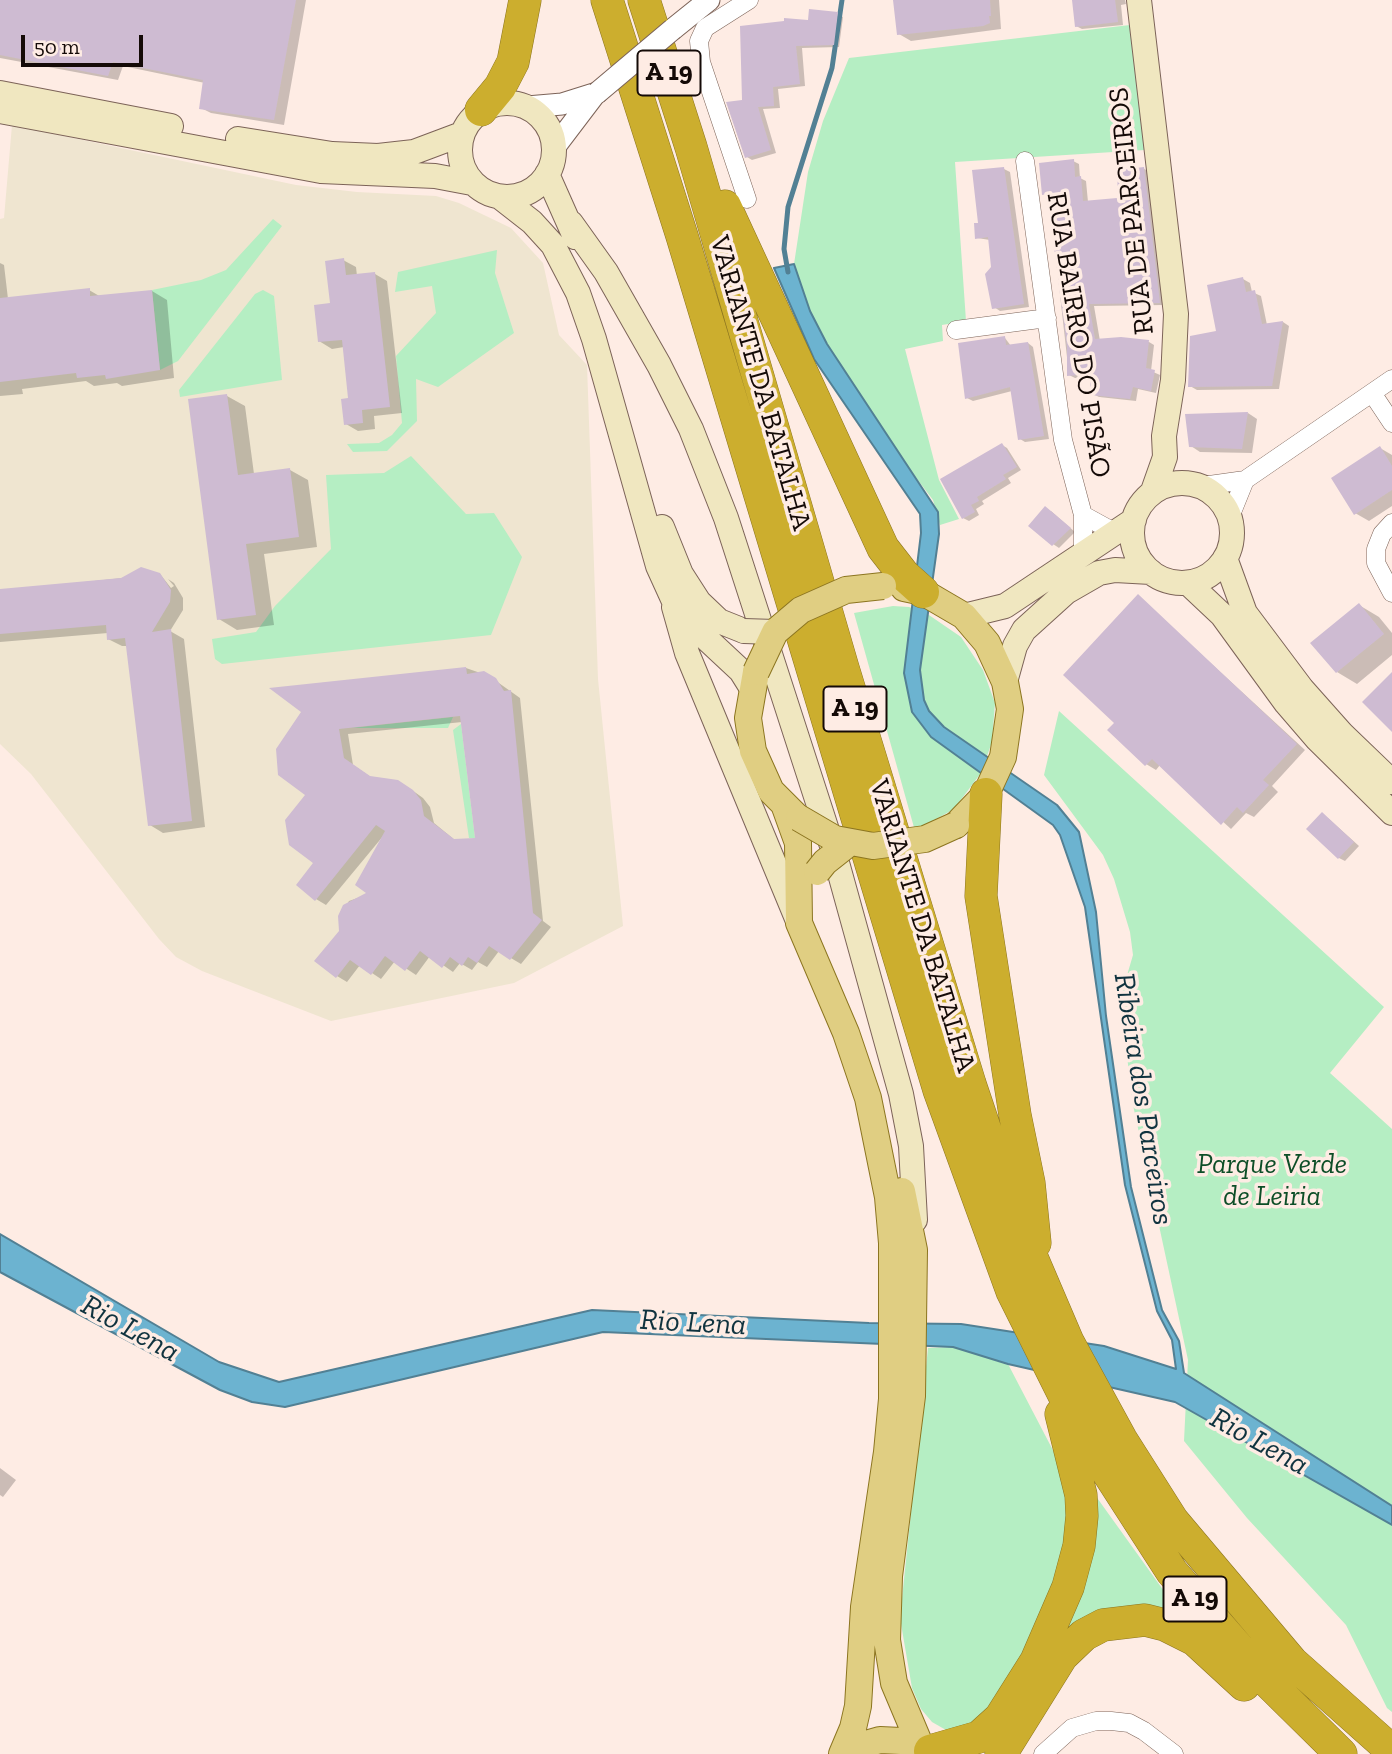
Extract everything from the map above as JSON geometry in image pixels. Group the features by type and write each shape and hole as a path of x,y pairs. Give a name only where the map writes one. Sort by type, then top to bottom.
{"highway":[{"path":"481,110 500,87 513,62 524,0"},
{"name":"VARIANTE DA BATALHA","path":"607,0 690,263 930,1063 994,1247 1076,1436 1082,1516 1079,1546 1068,1587 1051,1629 1024,1682 994,1725 979,1737 928,1751"},
{"name":"VARIANTE DA BATALHA","path":"644,0 691,147 843,668 970,1084 1015,1218 1035,1265 1068,1342 1121,1439 1173,1521 1292,1662 1392,1751"},
{"path":"691,147 720,195 883,548 904,575 923,592"},
{"path":"986,794 981,896 1015,1115 1030,1183 1035,1265"},
{"name":"A 19","path":"1076,1436 1172,1572 1222,1632 1334,1749"},
{"path":"1001,1754 1050,1673 1074,1643 1103,1625 1145,1620 1165,1625 1195,1640 1276,1717 1334,1749"}],"main road":[{"name":"RUA DE PARCEIROS","path":"1139,0 1176,314 1173,380 1164,436 1165,457 1153,491"},
{"path":"0,93 244,140 342,155 378,156 414,152 462,134"},
{"path":"472,183 460,160 462,134 470,120 481,110 504,103 527,107 547,124 554,148 547,174 527,192 500,197"},
{"path":"0,111 321,171 435,176 472,183 500,197 532,222 553,245 578,293 594,339 657,566 673,599 687,653 846,1033 868,1098 904,1294 902,1397 886,1618 894,1683 928,1751"},
{"path":"547,174 571,223 608,328 671,554 699,603 719,621 744,631 775,632"},
{"path":"571,223 606,272 664,376 716,489 834,852 901,1094 913,1165 914,1250 904,1294"},
{"path":"1005,682 1015,646 1024,630 1066,593 1099,573 1115,570 1151,572 1175,583 1188,583 1213,572 1225,558 1233,535 1230,517 1216,495 1195,484 1165,457"},
{"path":"964,616 984,614 1005,606 1124,526 1153,491 1164,485 1195,484"},
{"path":"1124,526 1151,572"},
{"path":"1225,558 1245,612 1302,689 1342,734 1392,782"},
{"path":"1188,583 1222,615 1280,695 1317,739 1392,813"},
{"path":"883,586 923,592 964,616 987,643 1005,682 1010,709 1003,757 986,794 956,825 925,839 903,844 873,846 835,839 792,813 771,791 753,751 748,718 753,679 775,632 801,610 825,598 863,587 883,586"},
{"path":"673,599 696,629 753,679"},
{"path":"792,813 798,843 799,923"},
{"path":"849,843 817,872 812,884 813,908 881,1097 914,1250"},
{"path":"843,1754 858,1706 864,1608 902,1397"},
{"path":"843,1754 880,1740 901,1741 928,1751"}],"street":[{"path":"554,148 568,112 597,93 709,0"},
{"path":"747,199 701,62 699,41 705,28 749,0"},
{"path":"527,107 568,112"},
{"name":"RUA BAIRRO DO PISÃO","path":"1026,161 1063,439 1083,515 1083,553"},
{"path":"956,330 1047,317"},
{"path":"1195,484 1245,480 1392,379"},
{"path":"1372,393 1392,424"},
{"path":"1230,517 1245,480"},
{"name":"RUA BAIRRO DO PISÃO","path":"1083,515 1124,526"},
{"path":"1392,523 1382,534 1376,549 1376,563 1392,593"},
{"path":"1043,1754 1072,1728 1096,1721 1129,1723 1174,1754"}],"shaded area":[{"path":"12,125 296,185 357,192 436,196 459,203 511,228 543,263 559,335 587,365 598,679 623,926 514,983 331,1021 202,971 176,957 159,939 31,774 0,744 0,219 4,218"}],"green space":[{"path":"1130,25 1145,150 955,162 966,321 942,325 943,341 905,349 939,480 959,519 940,525 933,500 895,450 827,344 810,311 794,264 808,172 823,121 849,58"},
{"path":"273,219 282,226 178,361 160,370 152,290 201,280 226,270"},
{"path":"497,250 495,273 514,333 438,387 416,379 417,421 387,451 353,452 347,444 379,443 392,435 402,423 396,356 436,313 432,286 395,292 398,272"},
{"path":"263,290 274,296 282,380 180,397 179,390 255,294"},
{"path":"411,456 466,514 494,513 522,557 491,635 222,664 215,659 212,639 256,632 275,606 331,549 326,475 384,473"},
{"path":"893,606 909,607 926,613 961,637 983,670 995,703 992,742 981,773 954,809 915,831 854,613"},
{"name":"Parque Verde de Leiria","path":"1059,711 1384,1007 1330,1073 1392,1129 1392,1712 1387,1708 1346,1625 1247,1518 1184,1441 1188,1360 1133,1105 1120,999 1133,955 1130,932 1114,879 1103,855 1044,775"},
{"path":"453,717 448,728 351,728"},
{"path":"461,724 475,838 469,838 453,730"},
{"path":"953,1347 1008,1364 1057,1458 1070,1512 1054,1607 983,1724 946,1730 932,1722 921,1709 912,1688 900,1618 928,1348"},
{"path":"1095,1495 1179,1612 1179,1613 1059,1635"}],"water":[{"name":"Rio Lena","path":"794,264 810,311 827,344 938,512 939,534 920,670 924,700 929,711 944,727 1057,805 1079,832 1096,912 1106,1016 1131,1187 1162,1310 1179,1341 1184,1373 1392,1506 1392,1525 1175,1402 1008,1364 953,1347 603,1332 285,1407 252,1402 220,1390 0,1272 0,1234 219,1362 279,1382 592,1310 869,1323 961,1324 1104,1346 1176,1369 1172,1340 1157,1311 1125,1185 1085,907 1060,835 1053,825 931,737 912,712 904,673 921,533 920,514 814,359 774,268"}],"building":[{"path":"0,0 296,0 274,120 199,109 203,80 113,62 108,76 0,55"},
{"path":"893,0 990,0 990,23 897,35"},
{"path":"1072,0 1115,0 1118,22 1075,27"},
{"path":"809,9 838,12 834,45 796,46 800,84 773,87 774,106 758,107 771,150 745,158 726,102 742,100 740,26 784,21 784,18 808,20"},
{"path":"1074,159 1075,177 1081,176 1083,201 1117,198 1118,170 1144,167 1160,303 1089,304 1095,339 1121,337 1149,340 1146,368 1155,370 1151,391 1133,387 1130,399 1091,395 1090,374 1067,376 1067,347 1047,194 1042,195 1039,163"},
{"path":"1004,167 1024,304 992,309 985,274 991,267 988,237 975,239 974,223 978,223 972,170"},
{"path":"344,258 346,275 375,272 390,407 362,410 363,423 344,425 341,399 348,398 342,340 318,342 314,305 330,303 325,261"},
{"path":"1243,277 1246,292 1255,290 1262,324 1283,321 1272,386 1188,387 1190,336 1216,331 1207,285"},
{"path":"90,288 90,296 152,290 160,370 106,379 105,375 77,378 76,373 0,382 0,298"},
{"path":"1005,336 1006,345 1028,342 1044,436 1018,440 1010,387 965,399 958,343"},
{"path":"227,394 238,475 290,468 299,537 246,544 256,615 217,620 188,399"},
{"path":"1248,412 1242,449 1189,447 1185,414"},
{"path":"1002,443 1017,467 1003,475 1006,479 977,497 979,501 971,505 975,512 962,519 940,479"},
{"path":"1380,446 1392,466 1392,490 1354,515 1331,478"},
{"path":"1045,506 1071,528 1052,546 1028,526"},
{"path":"141,567 160,573 171,590 170,602 152,632 171,629 192,821 148,826 125,638 107,640 106,625 0,634 0,589 121,578"},
{"path":"1138,594 1297,744 1263,780 1269,785 1243,813 1237,807 1221,825 1152,759 1145,766 1107,730 1114,723 1063,675"},
{"path":"1359,603 1384,634 1336,673 1310,643"},
{"path":"466,667 467,674 484,671 496,678 504,691 511,690 533,913 542,920 510,960 489,946 477,963 468,957 462,966 450,957 442,968 420,951 405,971 385,956 371,975 350,960 336,978 314,961 339,931 338,916 343,905 366,893 355,885 385,831 376,825 315,901 296,885 313,863 289,845 285,820 305,795 278,775 276,749 301,712 269,688","holes":["460,716 475,838 454,839 424,816 421,800 413,790 398,780 370,776 344,758 339,729"]},
{"path":"1392,672 1392,732 1362,702"},
{"path":"1322,812 1354,842 1338,859 1306,829"}],"waterway":[{"name":"Ribeira dos Parceiros","path":"788,272 784,249 788,207 832,68 842,0"}]}
